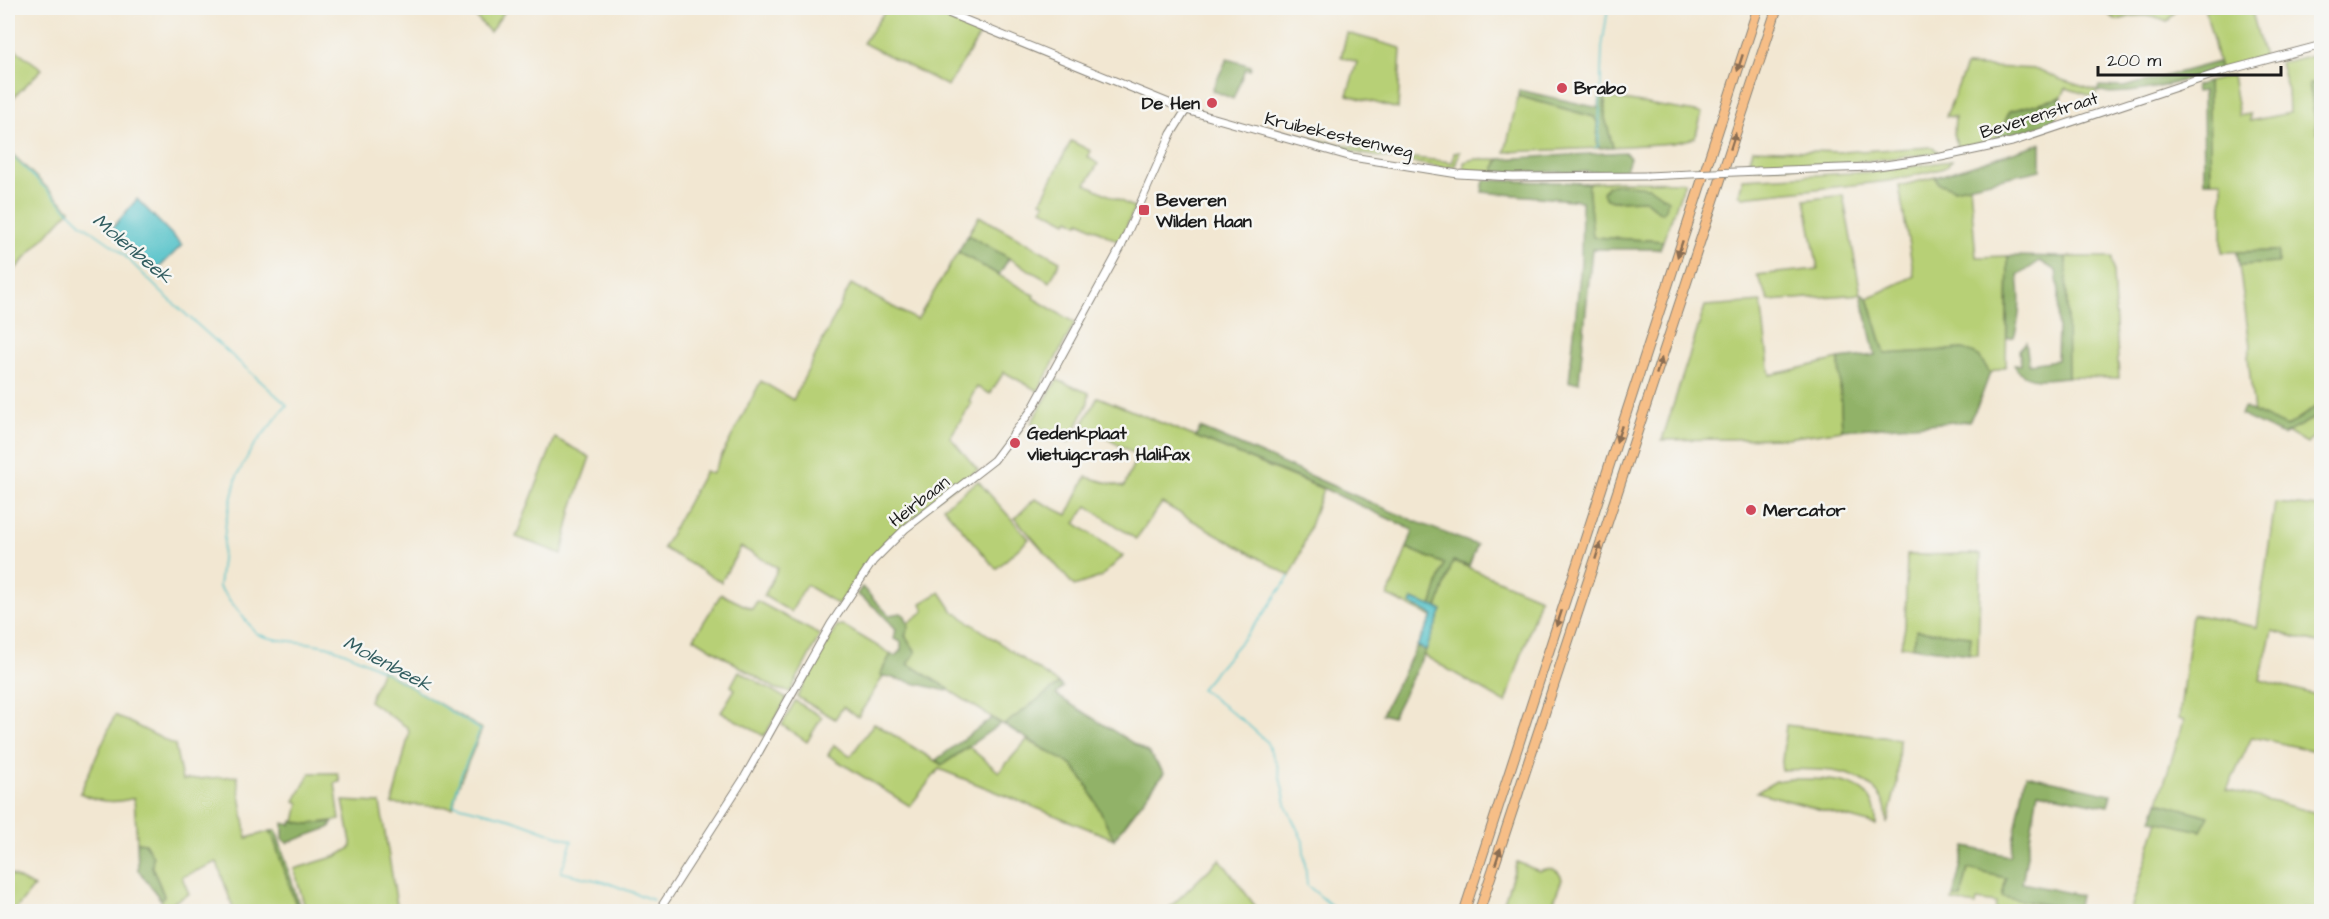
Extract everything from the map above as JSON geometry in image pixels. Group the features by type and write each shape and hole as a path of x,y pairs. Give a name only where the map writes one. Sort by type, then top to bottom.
{"highway":[{"path":"1464,912 1758,8"},
{"path":"1479,912 1777,8"}],"street":[{"name":"Kruibekesteenweg","path":"936,8 1186,110 1352,157 1405,167 1513,177 1647,176 1758,171"},
{"name":"Beverenstraat","path":"1758,171 1871,167 1948,156 2012,142 2224,71 2322,45"},
{"name":"Heirbaan","path":"658,912 743,780 831,624 873,561 905,529 994,460 1021,426 1086,314 1121,247 1171,134 1186,110"}],"green space":[{"path":"467,8 507,8 490,32"},
{"path":"887,8 923,8 981,33 948,86 863,43"},
{"path":"2106,8 2178,8 2167,22 2154,17 2142,16 2117,20 2109,15"},
{"path":"2205,8 2251,8 2264,57 2220,69"},
{"path":"1347,33 1401,48 1398,109 1347,95 1357,62 1341,57"},
{"path":"8,44 42,69 8,103"},
{"path":"2321,53 2321,82 2310,84 2318,132 2322,132 2321,409 2315,407 2286,427 2254,413 2248,357 2250,346 2239,265 2277,263 2278,251 2222,252 2222,181 2211,181 2208,82 2232,75 2239,116 2250,114 2250,121 2289,113 2288,91 2280,63"},
{"path":"1227,59 1251,66 1250,70 1245,69 1233,99 1212,90"},
{"path":"2218,62 2220,69 2159,87 2129,92 2097,92 2099,86 2124,87"},
{"path":"1966,66 2038,69 2059,79 2097,91 2095,97 2066,88 2062,97 2010,111 1997,138 1958,149 1954,134 1955,117 1946,116"},
{"path":"2208,82 2211,181 2204,181 2203,91 2196,92 2195,86"},
{"path":"2321,82 2321,132 2317,132 2309,84"},
{"path":"1519,90 1599,108 1600,96 1605,97 1605,118 1613,147 1597,146 1598,124 1594,117 1518,96"},
{"path":"1518,96 1594,117 1598,124 1597,146 1601,148 1505,152"},
{"path":"1605,97 1702,113 1695,138 1673,143 1613,147 1605,118"},
{"path":"2062,97 2054,123 1997,138 2010,111"},
{"path":"1289,133 1394,156 1453,162 1454,153 1460,152 1455,166 1445,168 1362,154 1288,136"},
{"path":"1071,141 1091,151 1088,157 1098,164 1086,184 1135,208 1119,242 1080,221 1078,224 1069,219 1067,222 1042,209 1045,203 1041,201"},
{"path":"2041,143 2041,170 1954,189 1938,183 1936,177"},
{"path":"1933,147 1939,153 1839,164 1748,167 1753,149 1840,152"},
{"path":"8,150 70,210 8,277"},
{"path":"1625,152 1630,158 1625,172 1495,172 1494,169 1500,159"},
{"path":"1474,159 1500,159 1496,162 1495,172 1464,170 1464,162"},
{"path":"1951,161 1948,166 1941,169 1889,181 1743,197 1739,194 1743,179 1869,172"},
{"path":"1936,177 1938,183 1954,189 1970,185 1976,257 2008,256 2006,366 1990,373 1979,356 1963,349 1885,354 1868,298 1914,276 1899,186"},
{"path":"1484,180 1588,183 1593,237 1663,241 1660,249 1592,249 1579,382 1569,382 1581,262 1582,201 1482,192"},
{"path":"1685,182 1663,241 1592,237 1588,183","holes":["1648,187 1667,200 1661,213 1645,200 1612,201"]},
{"path":"1619,184 1649,187 1668,200 1666,209 1661,213 1645,200 1612,201 1605,198 1603,192 1607,186"},
{"path":"1843,195 1861,294 1769,301 1757,275 1818,269 1805,200"},
{"path":"979,216 1060,261 1050,282 968,235"},
{"path":"968,235 1009,258 999,275 958,252"},
{"path":"2278,251 2278,263 2239,265 2237,252"},
{"path":"958,252 1034,295 1033,298 1075,323 1038,391 1004,372 990,394 977,387 969,401 972,403 950,437 978,470 889,538 864,566 839,605 806,585 791,612 764,596 778,568 741,547 721,582 663,548 705,471 712,474 761,381 793,400 851,284 917,320"},
{"path":"2008,256 2066,257 2068,377 2031,378 2024,375 2014,365 2021,365 2019,350 2026,342 2029,364 2057,360 2059,292 2056,271 2040,261 2018,276 2020,299 2018,322 2014,337 2007,338"},
{"path":"2066,257 2112,257 2119,378 2068,377"},
{"path":"1861,294 1868,298 1885,354 1963,349 1979,356 1990,373 1979,403 1969,421 1842,430 1839,359 1875,355"},
{"path":"1761,302 1770,375 1839,359 1842,430 1787,438 1662,440 1705,306"},
{"path":"1057,380 1089,393 1088,403 1069,442 1031,423"},
{"path":"1098,397 1323,489 1297,563 1290,576 1162,503 1136,539 1087,506 1075,523 1123,556 1101,577 1074,586 1015,518 1035,499 1067,515 1086,477 1124,487 1137,455 1082,425"},
{"path":"2244,407 2286,427 2316,407 2321,409 2321,418 2312,419 2283,435 2240,415"},
{"path":"2321,418 2321,433 2314,436 2307,444 2287,432 2312,419"},
{"path":"1200,428 1407,518 1477,545 1469,566 1453,561 1437,608 1431,607 1444,564 1407,548 1413,530 1316,485 1196,437"},
{"path":"555,438 590,457 572,508 562,554 516,537"},
{"path":"978,481 1029,539 996,569 943,507"},
{"path":"2275,503 2319,507 2321,505 2321,644 2272,631 2260,680 2321,696 2321,727 2316,751 2252,737 2227,790 2321,814 2321,911 2303,908 2301,912 2130,912 2158,821 2201,831 2208,816 2158,802 2184,720 2179,718 2192,614 2257,627"},
{"path":"1407,548 1445,564 1431,607 1413,599 1411,603 1433,615 1432,617 1388,596"},
{"path":"1981,554 1978,655 1969,654 1971,637 1916,630 1913,647 1901,646 1905,627 1907,555"},
{"path":"1453,561 1540,598 1506,703 1423,655 1442,610 1437,608"},
{"path":"862,587 889,615 901,613 905,616 909,627 905,636 916,652 908,664 949,689 947,691 880,675 891,654 895,656 901,650 901,642 894,639 896,629 878,610 857,594"},
{"path":"940,592 952,610 1059,684 1004,725 908,664 916,652 905,635 909,627 908,623 924,611 921,603"},
{"path":"721,594 752,609 757,601 820,635 790,692 776,689 694,638"},
{"path":"842,625 891,654 880,674 884,675 858,717 843,707 835,719 797,697 837,626"},
{"path":"1916,630 1971,636 1969,654 1913,647"},
{"path":"1417,646 1426,650 1392,717 1382,714"},
{"path":"382,670 482,729 457,789 453,807 392,804 409,734 408,728 369,701"},
{"path":"739,671 787,699 764,736 721,712 735,689 731,686"},
{"path":"1059,684 1063,687 1056,695 1149,753 1164,773 1114,839 1088,787 1073,766 1004,725"},
{"path":"795,701 822,717 807,742 782,725"},
{"path":"115,715 175,745 182,780 237,776 247,838 271,831 298,911 234,911 217,862 182,877 189,894 164,907 161,900 164,896 153,869 149,849 144,843 137,842 134,798 106,801 80,793"},
{"path":"992,718 1000,724 942,765 936,760"},
{"path":"874,723 942,765 969,747 999,772 1027,740 1073,765 1088,787 1114,839 939,769 910,806 828,755 834,745 851,756"},
{"path":"1786,725 1899,739 1897,783 1887,824 1883,801 1864,781 1838,772 1823,770 1781,770"},
{"path":"310,773 338,773 340,782 335,783 340,820 308,824 295,822 299,803 295,801"},
{"path":"2026,775 2111,794 2108,806 2038,792 2022,883 2080,895 2077,910 2002,897 2006,878 1968,869 1961,898 1953,897 1965,847 2010,856"},
{"path":"1832,780 1859,788 1869,797 1875,809 1876,825 1757,792 1776,781"},
{"path":"343,801 380,803 398,911 306,911 294,869 337,856 352,847"},
{"path":"2158,802 2209,816 2201,831 2152,820"},
{"path":"292,821 308,824 333,822 329,828 287,843 283,839 283,823 291,825"},
{"path":"276,830 301,911 298,911 271,831"},
{"path":"137,842 145,843 153,857 152,867 164,896 161,900 138,870"},
{"path":"1220,859 1259,911 1171,911 1169,908"},
{"path":"1517,862 1539,871 1553,869 1558,872 1562,879 1550,911 1501,911"},
{"path":"1968,869 2006,878 2003,897 2056,907 2055,911 2002,911 1995,910 1996,903 1977,900 1976,905 1952,901 1953,897 1961,898"},
{"path":"8,873 34,887 14,911 8,911"}],"water":[{"path":"137,199 182,245 156,271 110,231"},
{"path":"1412,599 1442,610 1426,650 1417,646 1433,615 1411,604"}],"waterway":[{"path":"1595,148 1598,146 1602,47 1608,8"},
{"name":"Molenbeek","path":"8,152 82,224 119,250 160,291 287,405 252,448 237,476 226,521 219,587 256,633 274,639 333,648 352,655 480,730 460,777 453,804 512,819 572,841 561,872 608,883 653,900"},
{"path":"1289,577 1263,615 1201,689 1266,741 1277,764 1287,808 1303,841 1307,885 1339,912"}],"place":[{"name":"Brabo","path":"1562,88"},
{"name":"De Hen","path":"1212,103"},
{"name":"Beveren Wilden Haan","path":"1144,210"},
{"name":"Gedenkplaat vlietuigcrash Halifax","path":"1015,443"},
{"name":"Mercator","path":"1751,510"}]}
